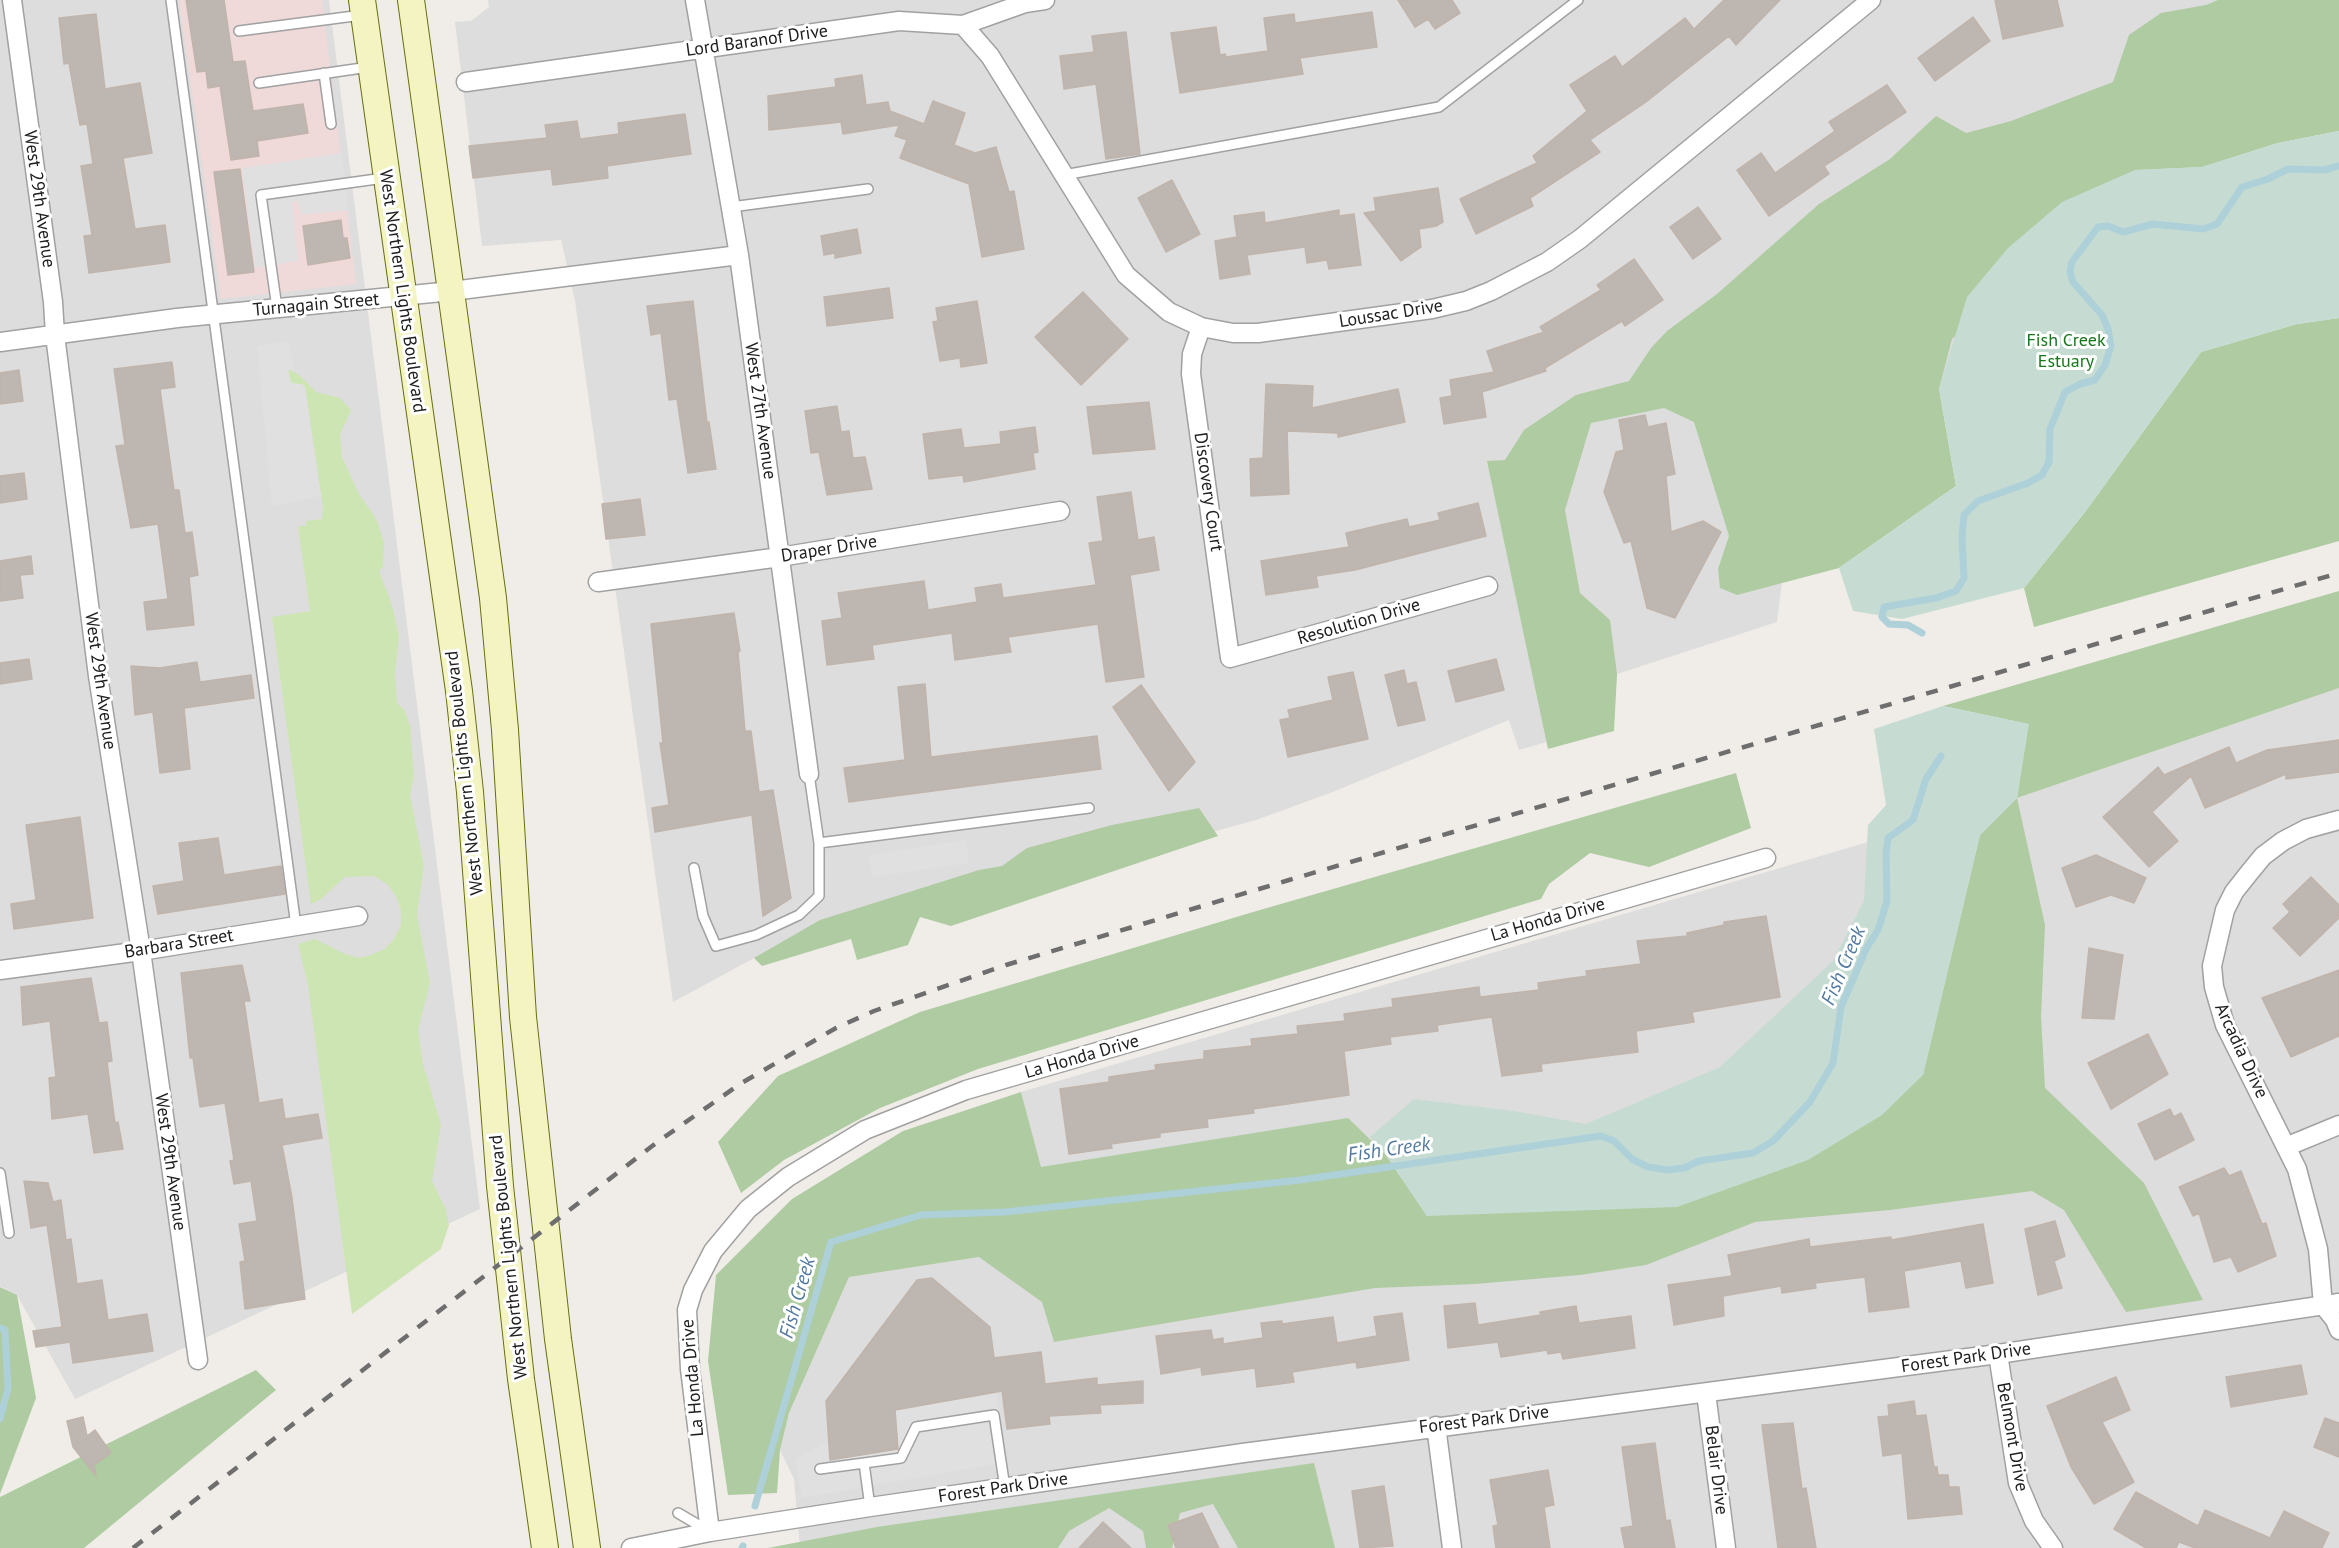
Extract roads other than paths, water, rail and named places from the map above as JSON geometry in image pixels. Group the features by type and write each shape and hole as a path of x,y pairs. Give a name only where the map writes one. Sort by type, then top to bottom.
{"main road":[{"path":"411,0 493,598 506,730 523,1017 558,1339 587,1548"},
{"name":"West Northern Lights Boulevard","path":"363,8 460,702 470,792 500,1186 521,1379 545,1548"}],"street":[{"name":"West 29th Avenue","path":"12,0 53,302 55,335 98,676 141,951 198,1360"},
{"name":"West 27th Avenue","path":"695,0 739,255 809,774"},
{"name":"Lord Baranof Drive","path":"466,82 899,21 963,25 1025,3 1045,0"},
{"name":"Loussac Drive","path":"963,25 990,56 1126,275 1169,312 1201,327 1233,333 1258,333 1432,309 1466,301 1491,291 1547,262 1580,239 1871,0"},
{"name":"Turnagain Street","path":"0,342 212,315 452,291 739,255"},
{"name":"Discovery Court","path":"1201,327 1192,354 1191,374 1230,658"},
{"name":"Draper Drive","path":"598,582 780,557 1060,511"},
{"name":"Resolution Drive","path":"1230,658 1488,586"},
{"name":"Arcadia Drive","path":"2339,820 2306,829 2283,841 2263,856 2234,892 2225,910 2215,948 2214,987 2225,1025 2288,1146 2297,1169 2339,1330"},
{"name":"La Honda Drive","path":"710,1532 690,1369 687,1311 693,1290 713,1251 748,1209 788,1177 866,1130 966,1089 1767,858"},
{"name":"Barbara Street","path":"0,969 141,951 358,916"},
{"path":"2288,1146 2339,1125"},
{"name":"Forest Park Drive","path":"632,1548 710,1532 870,1507 1436,1426 1998,1354 2331,1304"},
{"name":"Belmont Drive","path":"1998,1354 2018,1483 2034,1521 2053,1548"},
{"name":"Belair Drive","path":"1706,1393 1726,1548"},
{"path":"1436,1426 1452,1548"}],"lane":[{"path":"171,0 296,926"},
{"path":"1064,176 1439,107 1578,0"},
{"path":"239,31 363,8"},
{"path":"259,82 371,67"},
{"path":"324,73 331,124"},
{"path":"277,308 261,195 386,177"},
{"path":"731,207 868,189"},
{"path":"694,868 703,916 716,946 756,935 799,915 819,896 819,843 809,774"},
{"path":"819,843 1089,808"},
{"path":"0,1173 9,1233"},
{"path":"820,1469 901,1458 916,1427 994,1415 1005,1488"},
{"path":"864,1463 870,1507"},
{"path":"678,1513 710,1532"}],"waterway":[{"name":"Fish Creek","path":"1922,633 1908,625 1889,624 1882,617 1884,607 1936,598 1956,591 1964,578 1962,537 1964,515 1978,501 2028,483 2042,475 2049,462 2050,429 2065,392 2080,384 2095,380 2105,365 2111,346 2108,329 2102,315 2073,282 2070,272 2072,262 2098,227 2108,226 2123,232 2153,224 2203,229 2217,224 2242,187 2268,179 2288,169 2324,170 2339,166"},
{"name":"Fish Creek","path":"755,1506 831,1242 921,1215 1005,1212 1300,1180 1601,1136 1614,1141 1632,1159 1648,1167 1668,1170 1684,1168 1699,1161 1753,1153 1773,1141 1810,1102 1833,1063 1841,1007 1866,949 1878,930 1887,901 1888,838 1913,820 1926,779 1941,756"},
{"name":"Fish Creek","path":"0,1328 5,1330 8,1388 0,1419"}],"railway":[{"path":"133,1548 656,1143 740,1084 836,1028 874,1011 1006,965 1289,880 2339,573"}],"park label":[{"name":"Fish Creek Estuary","path":"2066,351"}]}
